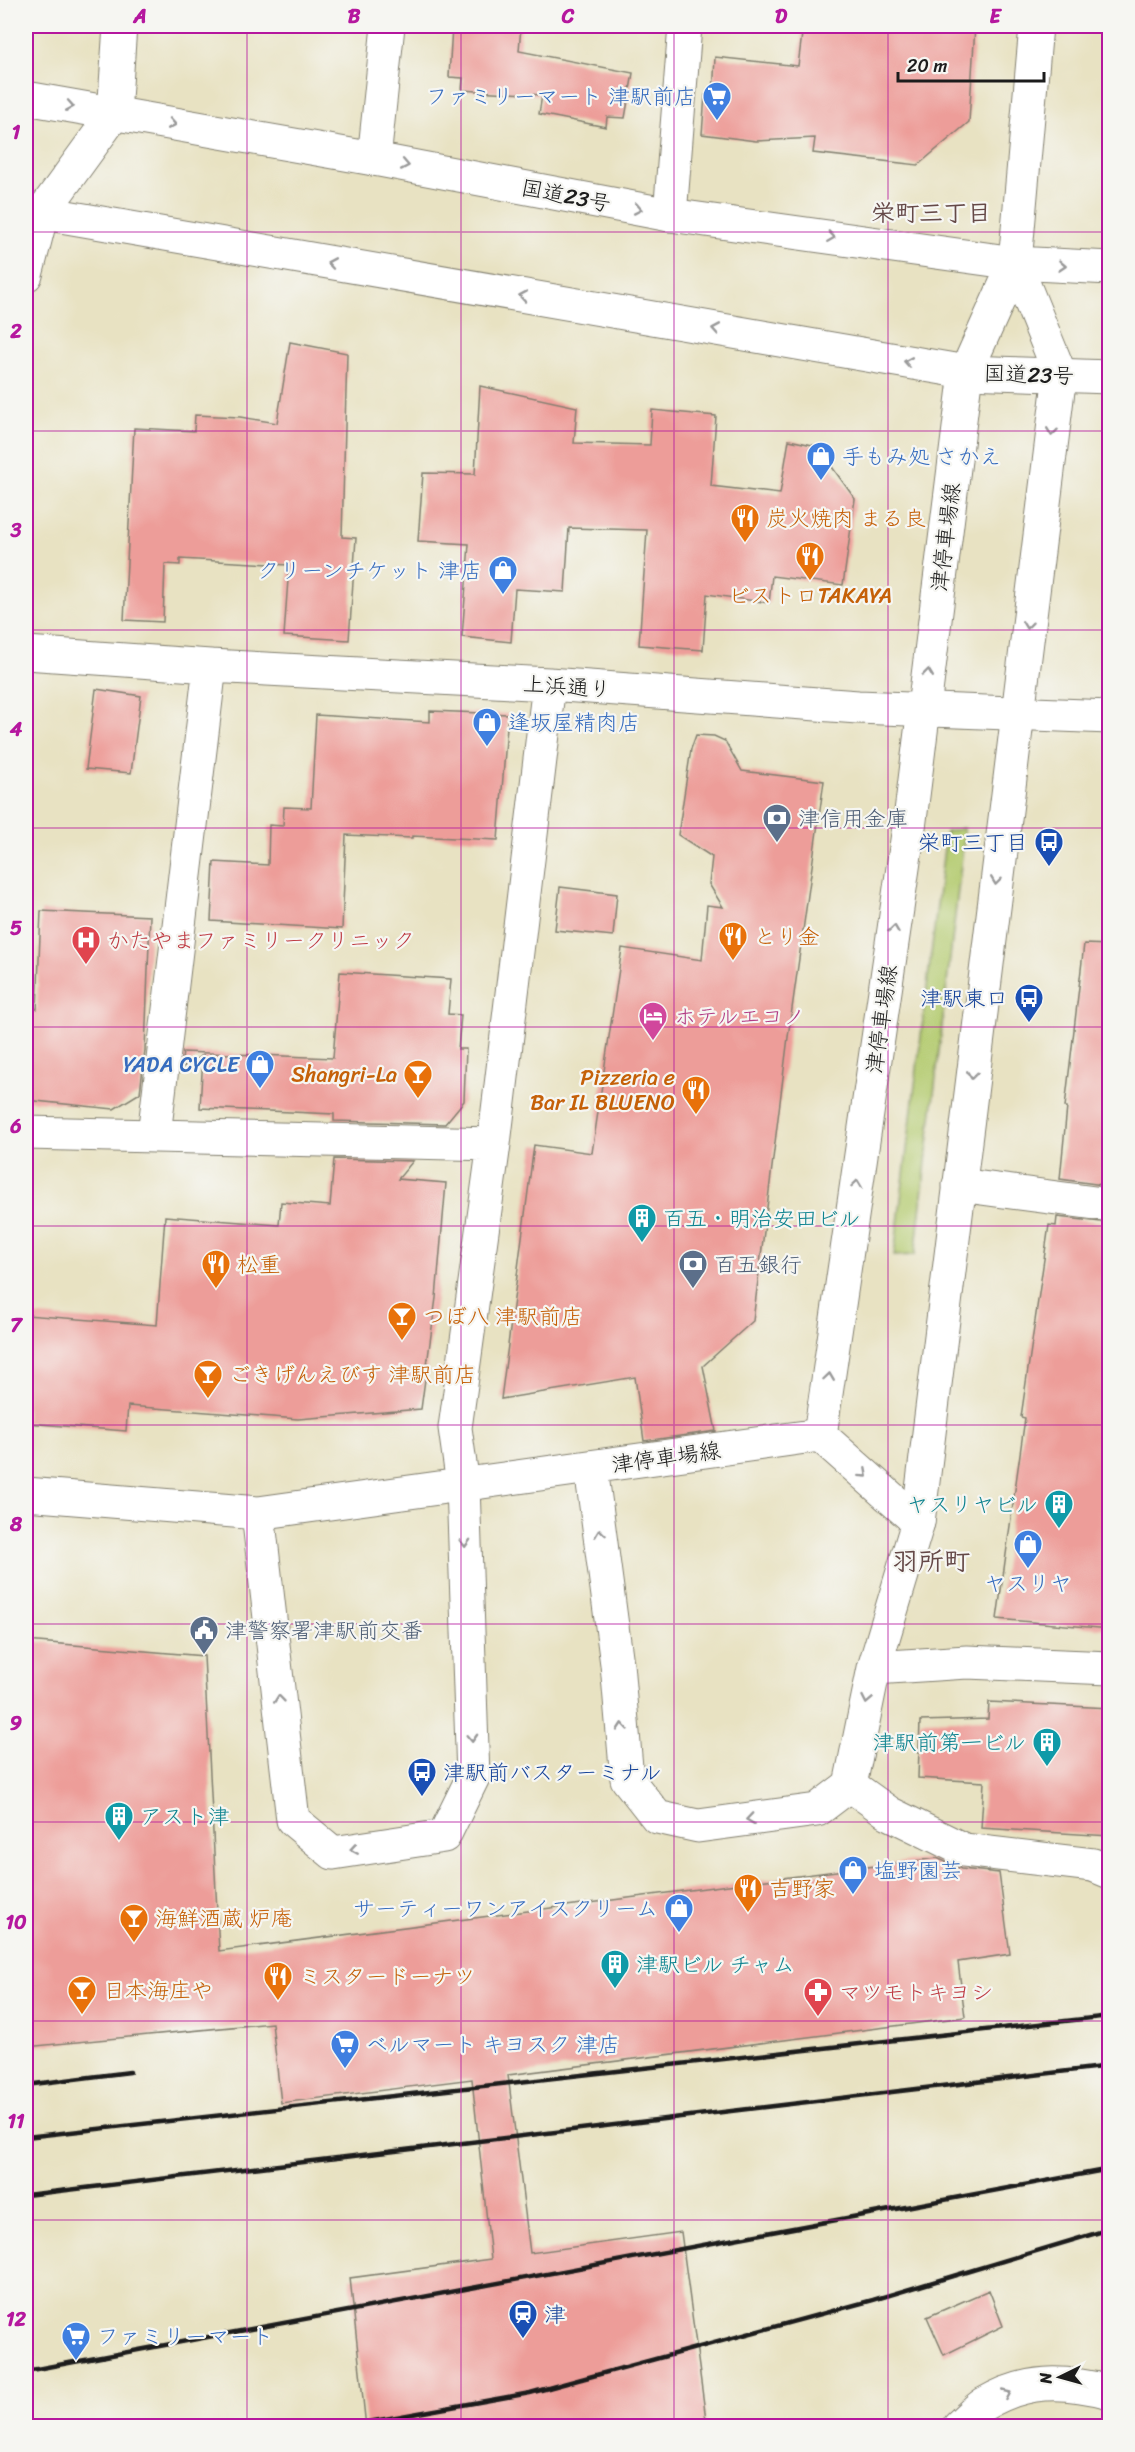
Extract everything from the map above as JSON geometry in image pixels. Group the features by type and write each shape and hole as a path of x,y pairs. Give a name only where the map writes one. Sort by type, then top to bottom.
{"main road":[{"path":"26,275 34,212 114,114 120,26"},
{"path":"374,159 387,26"},
{"path":"670,215 685,26"},
{"path":"591,1467 617,1664 627,1779 657,1817 698,1826 818,1809 850,1785 874,1668 918,1522 1016,713 1060,374 1015,263 1036,26"},
{"name":"国道23号","path":"26,98 374,159 670,215 1015,263 1110,268"},
{"name":"国道23号","path":"34,212 966,372 1110,377"},
{"name":"津停車場線","path":"26,1494 258,1513 820,1435 908,831 966,372 1015,263"},
{"name":"上浜通り","path":"26,653 210,666 549,684 858,707 1110,717"},
{"path":"154,1134 210,666"},
{"path":"258,1513 292,1820 333,1853 444,1836 474,1777 463,1485 455,1428 494,1144 549,684"},
{"path":"26,1133 154,1134 494,1144"},
{"path":"959,1185 1110,1205"},
{"path":"820,1435 918,1522"},
{"path":"874,1668 967,1662 1110,1668"},
{"path":"850,1785 889,1813 964,1850 1093,1865 1110,1872"},
{"path":"959,2427 982,2405 1023,2387 1066,2382 1109,2392"}],"green space":[{"path":"963,828 964,839 915,1255 894,1256 946,832"}],"building":[{"path":"452,26 521,26 519,51 633,73 625,118 607,117 606,127 539,114 542,95 462,90 463,78 449,77"},
{"path":"803,26 975,26 969,122 918,165 813,153 815,138 756,141 702,134 705,95 713,96 715,57 798,66"},
{"path":"290,342 347,353 342,537 356,538 349,640 284,636 289,565 180,559 180,565 165,564 163,622 124,620 134,428 194,431 195,415 240,417 277,423"},
{"path":"480,386 577,407 574,443 650,445 652,410 716,416 711,486 780,494 789,440 817,446 855,499 843,585 772,576 769,603 707,594 703,650 639,645 647,530 569,528 565,592 515,589 511,642 462,637 469,544 418,541 423,473 475,474"},
{"path":"96,689 141,696 131,773 86,769"},
{"path":"430,711 508,714 498,840 346,835 342,929 211,921 214,862 268,865 269,825 283,826 284,807 311,808 316,715 430,722"},
{"path":"696,735 714,736 725,741 742,771 824,781 788,1037 753,1321 703,1366 716,1431 644,1441 635,1377 501,1399 534,1145 592,1153 622,948 702,960 707,905 723,907 709,884 712,857 678,835 691,749"},
{"path":"560,887 617,894 613,936 555,930"},
{"path":"41,911 150,916 145,1050 140,1093 114,1109 26,1100 29,1009 37,1009"},
{"path":"1084,944 1110,945 1110,1186 1060,1179 1067,1107 1065,1107"},
{"path":"340,972 451,979 448,1014 461,1015 458,1049 466,1049 464,1101 445,1124 334,1121 334,1114 200,1108 203,1055 181,1068 183,1052 333,1058"},
{"path":"334,1159 413,1161 398,1179 446,1183 436,1298 421,1409 298,1419 128,1406 126,1431 26,1423 26,1315 157,1325 165,1216 279,1225 281,1202 330,1206"},
{"path":"1057,1217 1110,1223 1110,1629 997,1619 1025,1418 1021,1417 1049,1225 1056,1226"},
{"path":"26,1641 204,1656 219,1951 937,1858 961,1869 999,1873 1010,1954 958,1962 965,2017 508,2075 530,2253 681,2232 707,2427 366,2427 350,2278 491,2259 472,2079 281,2103 272,2023 26,2047"},
{"name":"津駅前第一ビル","path":"989,1702 1110,1708 1110,1836 981,1828 984,1782 918,1778 920,1721 988,1719"},
{"path":"989,2290 1003,2326 944,2355 927,2317"}],"railway":[{"path":"26,2137 1110,2016"},
{"path":"26,2195 1110,2066"},
{"path":"26,2085 130,2072"},
{"path":"26,2371 1110,2169"},
{"path":"346,2426 530,2393 873,2300 1110,2229"}],"place":[{"name":"ファミリーマート 津駅前店","path":"717,122"},
{"name":"手もみ処 さかえ","path":"821,482"},
{"name":"炭火焼肉 まる良","path":"745,544"},
{"name":"ビストロTAKAYA","path":"810,582"},
{"name":"クリーンチケット 津店","path":"503,596"},
{"name":"逢坂屋精肉店","path":"487,748"},
{"name":"津信用金庫","path":"777,844"},
{"name":"栄町三丁目","path":"1049,868"},
{"name":"とり金","path":"733,962"},
{"name":"かたやまファミリークリニック","path":"86,966"},
{"name":"津駅東口","path":"1029,1024"},
{"name":"ホテルエコノ","path":"653,1042"},
{"name":"YADA CYCLE","path":"260,1090"},
{"name":"Shangri-La","path":"418,1100"},
{"name":"Pizzeria e Bar IL BLUENO","path":"696,1116"},
{"name":"百五・明治安田ビル","path":"642,1244"},
{"name":"松重","path":"216,1290"},
{"name":"百五銀行","path":"693,1290"},
{"name":"つぼ八 津駅前店","path":"402,1342"},
{"name":"ごきげんえびす 津駅前店","path":"208,1400"},
{"name":"ヤスリヤビル","path":"1059,1530"},
{"name":"ヤスリヤ","path":"1028,1570"},
{"name":"津警察署津駅前交番","path":"204,1656"},
{"name":"津駅前第一ビル","path":"1047,1768"},
{"name":"津駅前バスターミナル","path":"422,1798"},
{"name":"アスト津","path":"119,1842"},
{"name":"塩野園芸","path":"853,1896"},
{"name":"吉野家","path":"748,1914"},
{"name":"サーティーワンアイスクリーム","path":"679,1934"},
{"name":"海鮮酒蔵 炉庵","path":"134,1944"},
{"name":"津駅ビル チャム","path":"615,1990"},
{"name":"ミスタードーナツ","path":"278,2002"},
{"name":"日本海庄や","path":"82,2016"},
{"name":"マツモトキヨシ","path":"818,2018"},
{"name":"ベルマート キヨスク 津店","path":"345,2070"},
{"name":"津","path":"523,2340"},
{"name":"ファミリーマート","path":"76,2362"}],"district":[{"name":"栄町三丁目","path":"931,213"},
{"name":"羽所町","path":"931,1561"}]}
